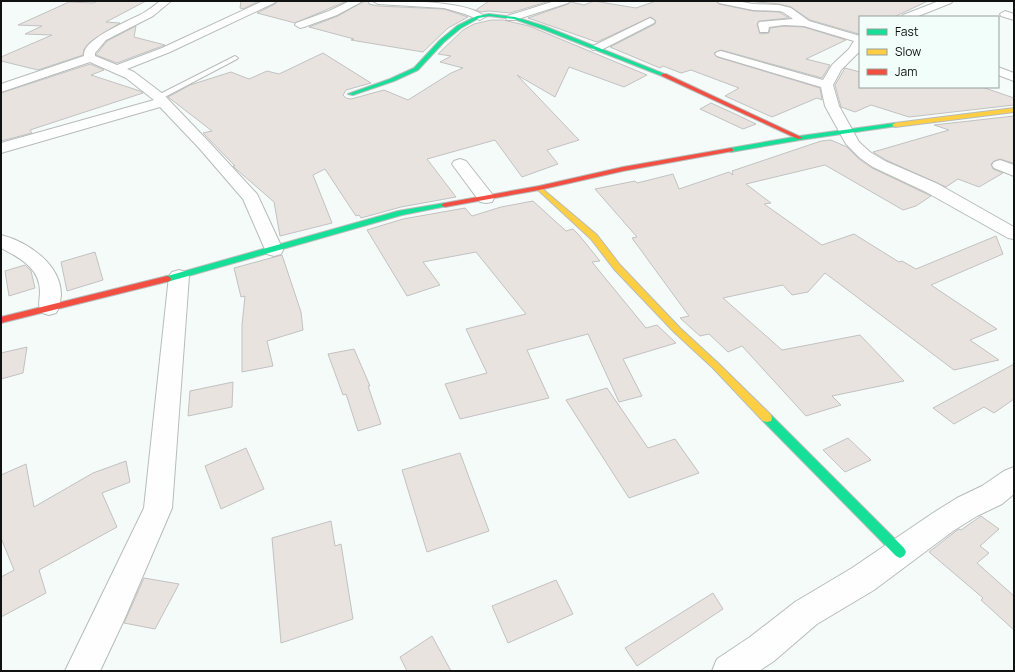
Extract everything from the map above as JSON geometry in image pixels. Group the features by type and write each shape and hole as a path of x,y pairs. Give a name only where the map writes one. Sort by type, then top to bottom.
{"street":[{"path":"90,58 90,53 102,38 149,14 166,1"},
{"path":"117,69 166,50 271,1"},
{"path":"300,25 333,13 358,1"},
{"path":"378,1 438,5 462,9 480,17"},
{"path":"511,18 565,1"},
{"path":"722,1 753,7 765,4 787,10 805,23"},
{"path":"910,16 948,1"},
{"path":"351,94 385,83 416,68 452,33 472,19 491,16 511,18 635,62 722,100 800,138"},
{"path":"597,48 650,21"},
{"path":"764,30 763,24 784,22 805,23 859,39"},
{"path":"859,41 854,51 836,68 827,85 832,106 853,144 870,158 932,188 1014,234"},
{"path":"721,54 827,85"},
{"path":"1,88 90,58 130,75 160,100 251,198 274,250"},
{"path":"999,71 1014,77"},
{"path":"1,148 160,100"},
{"path":"1,320 179,276 401,213 539,188 623,169 800,138 981,113 1014,110"},
{"path":"460,164 486,198"},
{"path":"539,188 590,233 617,267 677,330 716,366 900,552"},
{"path":"1,241 32,257 44,270 50,285 49,308"},
{"path":"82,671 113,609 158,508 179,276"},
{"path":"729,671 762,649 806,613 863,579 943,522 967,507 992,495 1014,480"}],"lane":[{"path":"160,100 235,58"}],"building":[{"path":"98,1 146,1 106,22 120,23 90,42 84,49 83,55 38,70 1,61 1,57 52,35 25,34 42,26 18,25 69,2 93,3"},
{"path":"241,1 259,1 243,9 240,8"},
{"path":"278,1 347,1 295,23 257,13"},
{"path":"364,1 368,1 369,4 378,6 444,9 468,17 448,28 423,52 351,40 354,39 309,27 338,16"},
{"path":"489,1 550,1 510,13 489,11 481,12 476,10"},
{"path":"594,1 636,8 656,1 716,1 719,4 753,11 779,12 789,18 759,21 757,24 760,34 769,33 770,28 784,26 804,27 846,40 806,59 830,65 822,78 721,50 714,53 717,57 820,88 822,100 817,98 772,117 725,96 739,88 691,70 681,73 663,66 660,68 610,47 655,24 656,21 651,17 597,42 528,18 571,2 584,5"},
{"path":"745,1 928,1 896,16 859,16 859,34 810,20 791,7 779,4"},
{"path":"491,20 503,20 529,26 647,75 624,87 569,67 555,97 517,75 579,140 547,150 558,164 522,177 495,140 427,159 456,197 401,207 361,218 359,215 356,216 325,169 313,175 332,223 280,236 274,202 236,169 233,166 235,166 203,133 212,131 168,97 190,85 231,72 249,79 267,71 279,74 323,53 371,83 346,90 343,95 346,98 351,99 384,90 408,100 451,73 463,68 440,62 451,56 438,54 463,30 474,24"},
{"path":"136,26 134,37 165,45 117,63 96,55 107,41"},
{"path":"90,64 104,70 91,75 143,93 30,130 32,133 1,141 1,93"},
{"path":"845,68 859,72 859,88 985,88 1014,98 1014,105 909,117 871,105 855,112 841,107 835,85"},
{"path":"711,103 756,124 743,129 700,109"},
{"path":"1014,116 1014,162 1000,159 994,161 991,164 993,169 1003,173 979,187 958,179 946,187 886,160 873,152 949,130 934,125"},
{"path":"831,140 847,147 859,159 872,168 931,196 916,206 903,210 825,165 746,184 771,203 764,204 822,245 854,234 899,262 902,261 916,269 996,236 1003,254 931,285 997,329 970,340 999,360 954,370 825,273 808,292 792,295 783,285 723,298 782,350 860,335 904,381 832,396 841,405 806,416 742,346 728,352 709,334 700,336 680,318 689,316 632,238 637,237 595,189 635,181 637,183 673,174 679,189 729,172 733,175 732,171 821,141"},
{"path":"533,201 566,231 573,229 579,235 600,261 592,262 646,328 657,325 676,343 623,359 642,396 619,402 588,334 527,350 549,398 460,419 445,384 487,373 466,329 526,314 476,252 423,262 440,285 407,296 367,230 403,219 465,208 472,216 501,207"},
{"path":"95,252 103,280 67,291 61,262"},
{"path":"282,255 301,312 303,330 267,341 273,366 242,372 242,325 245,296 241,297 234,268"},
{"path":"25,265 31,271 35,288 9,296 5,271"},
{"path":"27,347 23,373 1,379 1,353"},
{"path":"354,349 370,386 368,386 381,424 358,431 346,394 343,395 328,354"},
{"path":"1014,364 1014,399 994,413 984,407 954,424 933,408"},
{"path":"233,382 232,407 188,416 190,391"},
{"path":"607,388 648,448 675,439 699,473 629,498 566,400"},
{"path":"848,438 871,460 845,472 823,450"},
{"path":"246,448 264,489 221,509 205,466"},
{"path":"460,453 489,531 427,552 402,470"},
{"path":"126,461 130,482 102,493 117,527 39,570 46,593 1,617 1,577 14,570 1,538 1,475 26,464 34,507 93,473"},
{"path":"981,516 999,529 980,546 989,553 977,563 1014,596 1014,630 981,600 983,598 929,552 956,531 959,529 961,530"},
{"path":"331,521 335,546 341,544 353,619 281,643 272,538"},
{"path":"144,578 179,584 155,629 124,623"},
{"path":"556,580 573,614 508,643 492,606"},
{"path":"713,593 723,609 637,666 625,648"},
{"path":"432,636 451,671 407,671 400,657"}],"traffic: fast":[{"path":"351,94 392,80 416,69 442,41 459,27 478,17 489,15 515,18 542,27 664,75"},
{"path":"731,150 800,138 895,125"},
{"path":"167,279 401,213 445,205"},
{"path":"767,418 900,552"}],"traffic: slow":[{"path":"895,125 1014,110"},
{"path":"539,188 594,237 617,267 677,330 716,366 767,418"}],"traffic: jam":[{"path":"664,75 800,138"},
{"path":"445,205 539,188 623,169 731,150"},
{"path":"1,320 167,279"}]}
